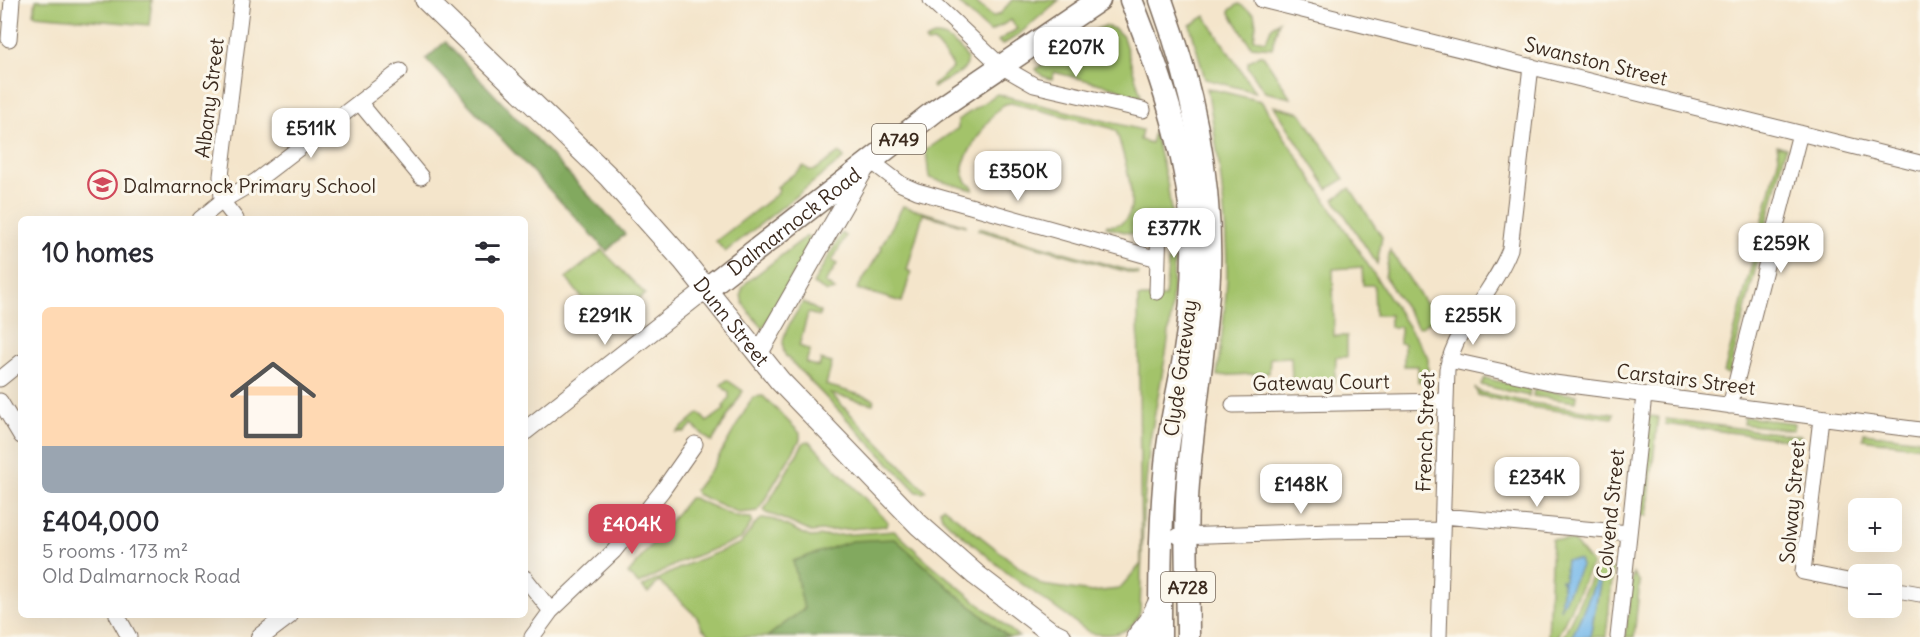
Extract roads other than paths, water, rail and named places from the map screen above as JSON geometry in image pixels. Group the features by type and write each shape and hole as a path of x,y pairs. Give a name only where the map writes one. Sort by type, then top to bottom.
{"main road":[{"name":"Dunn Street","path":"426,0 609,177 706,289 794,396 926,531 976,575 1055,635"},
{"name":"Dalmarnock Road","path":"706,289 935,111 1099,0"},
{"name":"Clyde Gateway","path":"1131,0 1160,80 1175,135 1190,206 1192,248 1190,317 1171,429 1160,537 1160,637"},
{"name":"Clyde Gateway","path":"1161,0 1181,59 1194,112 1208,236 1209,274 1203,351 1188,482 1188,637"},
{"path":"1137,637 1150,621 1160,600"}],"street":[{"path":"9,39 12,0"},
{"name":"Albany Street","path":"222,201 221,176 242,0"},
{"path":"931,0 1001,66 1034,85 1143,110"},
{"name":"Swanston Street","path":"1262,0 1920,163"},
{"name":"French Street","path":"1439,637 1449,360 1456,342 1503,266 1510,249 1531,66"},
{"path":"204,216 222,201 255,181 400,71"},
{"path":"359,102 421,177"},
{"path":"1730,406 1800,133"},
{"path":"758,355 869,163 901,184 917,191 1158,259"},
{"path":"222,201 234,216"},
{"path":"1157,292 1159,224"},
{"name":"Dalmarnock Road","path":"528,429 706,289"},
{"name":"Carstairs Street","path":"1449,360 1554,383 1920,430"},
{"path":"0,379 18,364"},
{"name":"Colvend Street","path":"1618,637 1644,395"},
{"path":"0,401 18,431"},
{"name":"Gateway Court","path":"1233,405 1446,401"},
{"name":"Solway Street","path":"1821,417 1803,572 1848,581"},
{"path":"532,637 551,611 614,551 662,491 695,444"},
{"path":"1160,537 1331,531 1442,523 1629,533"},
{"path":"528,582 551,611"},
{"path":"1902,591 1920,594"},
{"path":"119,618 129,637"},
{"path":"260,637 284,618"}],"water":[{"path":"1566,560 1579,560 1581,566 1560,609 1563,583 1561,580 1564,580"},
{"path":"1596,581 1600,582 1590,637 1572,637"}],"place":[{"name":"Dalmarnock Primary School","path":"102,185"}]}
